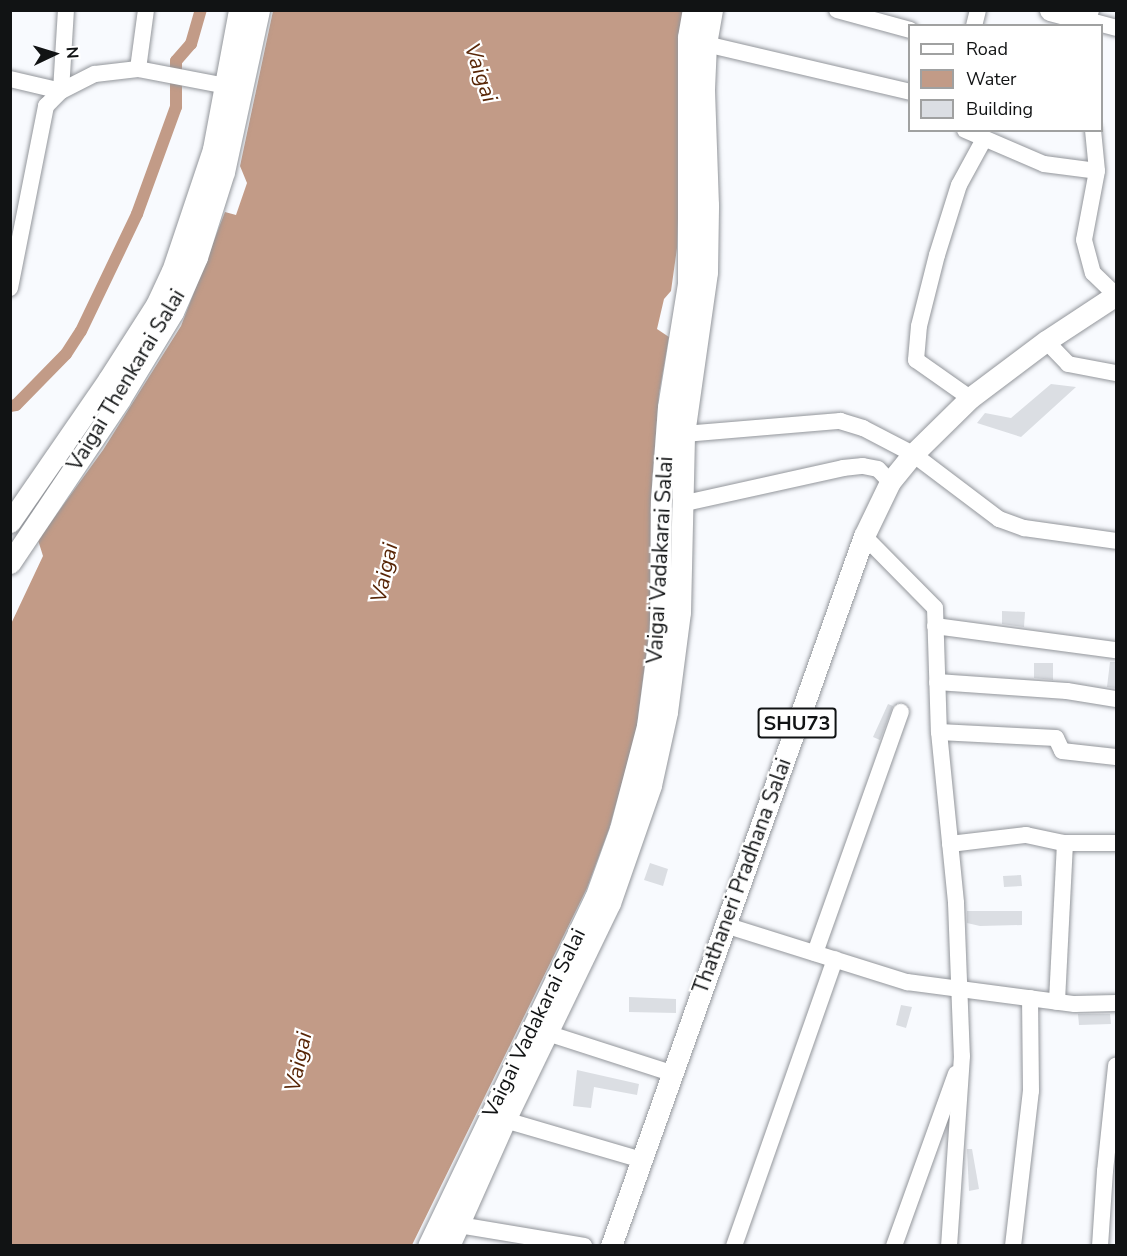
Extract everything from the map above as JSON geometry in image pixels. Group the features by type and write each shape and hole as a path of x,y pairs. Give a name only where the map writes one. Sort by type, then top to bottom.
{"main road":[{"name":"Vaigai Thenkarai Salai","path":"10,522 73,434 160,296 172,271 213,149 239,10"},
{"name":"Vaigai Thenkarai Salai","path":"10,563 120,399 173,312 197,257 224,172 259,10"},
{"name":"Vaigai Vadakarai Salai","path":"428,1245 595,898 620,829 647,726 660,629 661,500 668,407 688,284 688,37 693,10"},
{"name":"Vaigai Vadakarai Salai","path":"449,1245 505,1120 610,903 651,785 667,711 680,612 684,434 692,368 702,314 708,251 704,110 706,44 712,10"},
{"path":"1050,10 1085,18"},
{"name":"Thathaneri Pradhana Salai","path":"611,1245 864,536 891,482 913,454 970,398 1046,341 1116,295"}],"street":[{"path":"61,91 66,10"},
{"path":"138,69 146,10"},
{"path":"837,10 908,30"},
{"path":"1085,18 1116,28"},
{"path":"706,44 908,92"},
{"path":"10,288 46,106 61,91 95,74 138,69 226,86"},
{"path":"10,80 61,91"},
{"path":"968,132 983,141 1022,153 1044,164 1097,171"},
{"path":"1093,132 1097,171 1084,240 1094,273 1116,295"},
{"path":"970,398 916,360 919,326 937,255 959,185 983,141"},
{"path":"1096,307 1116,311"},
{"path":"1046,341 1068,364 1116,373"},
{"path":"684,434 840,421 863,428 913,454 999,519 1024,528 1116,541"},
{"path":"681,504 843,468 863,466 878,469 891,482"},
{"path":"864,536 935,608 939,732 956,903 962,1056 949,1245"},
{"path":"936,626 1116,650"},
{"path":"937,682 1067,691 1116,699"},
{"path":"815,953 901,712"},
{"path":"939,732 1056,738 1062,751 1116,757"},
{"path":"950,844 1026,835 1065,843 1116,843"},
{"path":"1057,1002 1065,843"},
{"path":"725,925 907,982 1075,1004 1116,1003"},
{"path":"734,1245 835,959"},
{"path":"1013,1245 1031,1091 1030,998"},
{"path":"547,1033 671,1073"},
{"path":"894,1245 962,1056"},
{"path":"1100,1245 1116,1066"},
{"path":"505,1120 642,1160"},
{"path":"459,1225 584,1245"}],"water":[{"name":"Vaigai","path":"273,11 685,11 677,248 671,291 664,299 657,329 669,337 659,394 651,498 650,624 636,733 609,829 587,888 412,1245 11,1245 10,626 43,556 38,540 103,450 181,326 225,212 236,215 247,183 240,166"}],"building":[{"path":"1051,384 1076,387 1021,437 977,423 985,413 1011,418"},
{"path":"1002,611 1025,612 1024,627 1002,624"},
{"path":"1110,662 1116,662 1116,688 1107,687"},
{"path":"1034,663 1053,663 1053,680 1034,678"},
{"path":"888,704 893,706 880,740 873,737"},
{"path":"650,863 668,869 663,886 644,880"},
{"path":"1021,875 1022,886 1004,887 1003,876"},
{"path":"967,911 1022,911 1022,925 980,926 967,923"},
{"path":"629,997 676,999 676,1013 629,1012"},
{"path":"901,1005 912,1007 906,1028 896,1025"},
{"path":"1078,1014 1110,1014 1111,1024 1079,1025"},
{"path":"577,1070 639,1084 637,1095 594,1087 591,1108 573,1106"},
{"path":"967,1149 972,1149 979,1189 969,1191"}],"waterway":[{"path":"10,406 16,405 66,354 81,331 137,214 176,107 176,61 191,44 201,10"}]}
